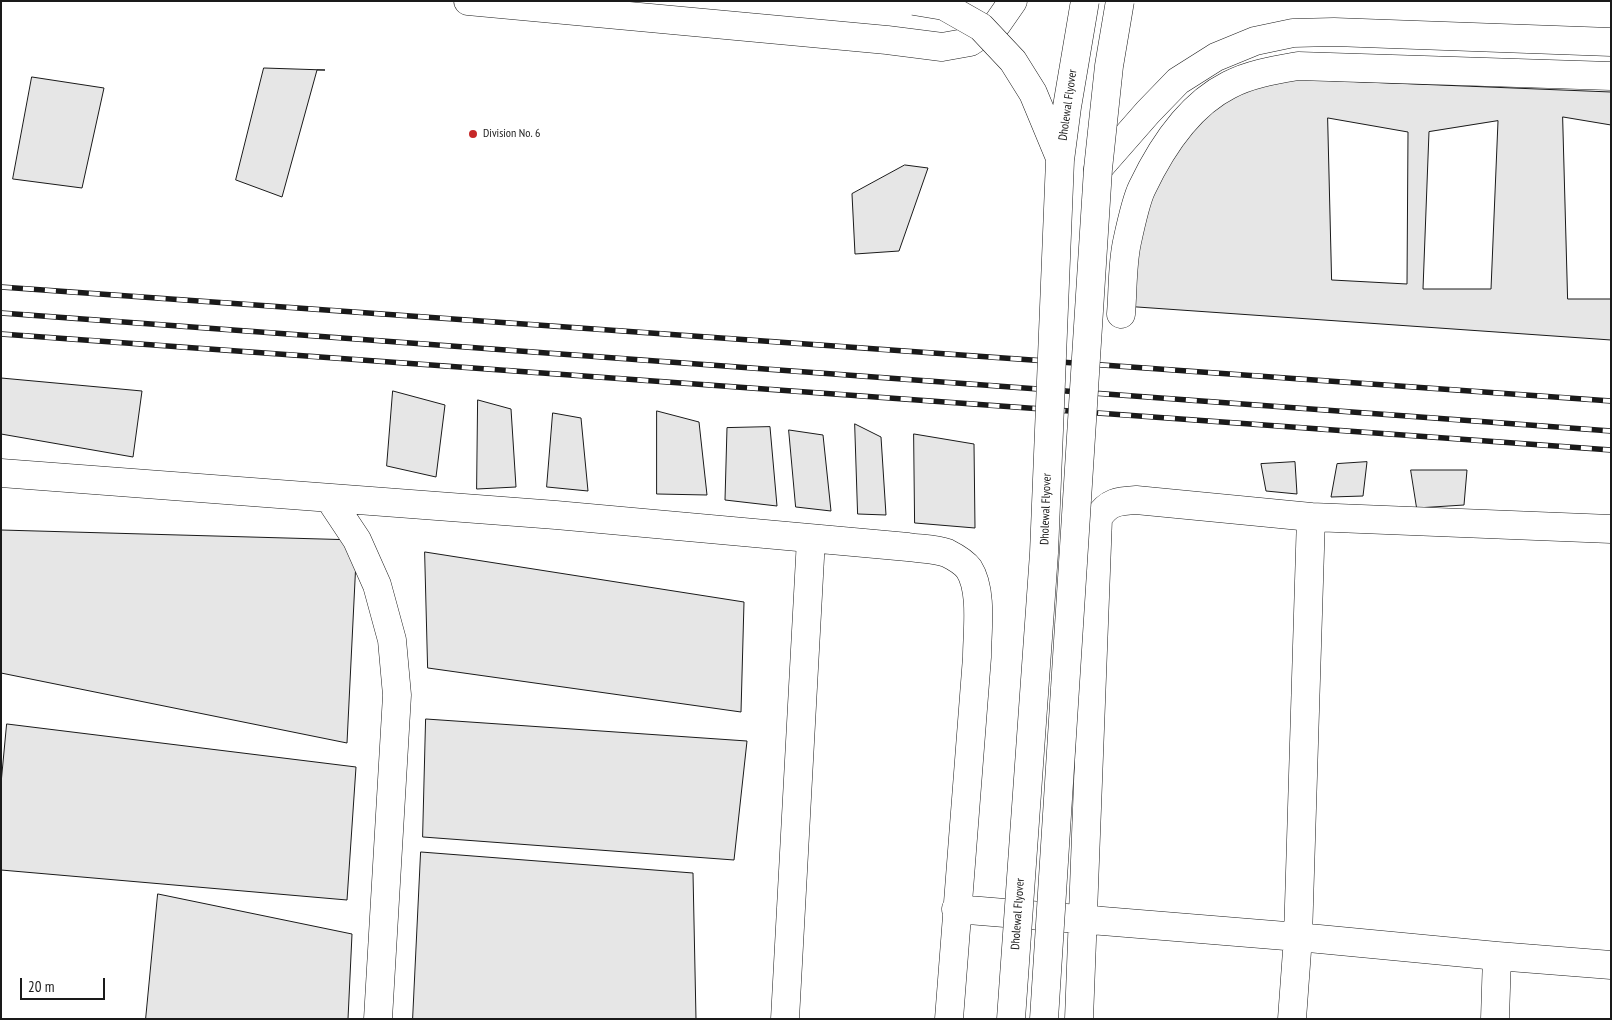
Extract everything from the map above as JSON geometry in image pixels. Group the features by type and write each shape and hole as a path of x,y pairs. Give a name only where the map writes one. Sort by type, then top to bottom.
{"street":[{"path":"468,1 877,39 942,47 970,42 996,24 1013,1"},
{"path":"914,1 944,6 981,27 1013,61 1033,93 1060,160"},
{"name":"Dholewal Flyover","path":"1011,1019 1044,553 1060,160 1085,1"},
{"path":"1044,1019 1098,169 1109,66 1120,1"},
{"path":"1098,169 1178,81 1216,57 1255,41 1293,33 1334,32 1611,42"},
{"path":"1121,314 1126,243 1141,189 1158,158 1184,119 1214,94 1230,84 1269,70 1298,66 1611,76"},
{"path":"1,473 556,515 908,547 945,552 959,559 968,568 975,582 978,607 977,657 956,909 949,1019"},
{"path":"329,498 358,540 377,585 392,640 398,695 378,1019"},
{"path":"1079,1019 1098,518 1104,509 1111,504 1136,500 1312,517 1611,529"},
{"path":"1292,1019 1298,937 1312,517"},
{"path":"785,1019 811,539"},
{"path":"956,909 1611,965"},
{"path":"1495,1019 1497,956"}],"building":[{"path":"264,68 325,70 317,70 282,197 236,180"},
{"path":"32,77 104,88 82,188 13,179"},
{"path":"1243,77 1611,92 1611,340 1123,306 1148,160"},
{"path":"1563,117 1611,125 1611,299 1568,299"},
{"path":"1328,118 1408,132 1407,284 1332,280"},
{"path":"1498,121 1491,289 1423,289 1429,132"},
{"path":"905,165 928,168 899,251 855,254 852,194"},
{"path":"1,378 142,391 133,457 1,434"},
{"path":"393,391 445,405 436,477 387,466"},
{"path":"478,400 511,409 516,487 477,489"},
{"path":"657,411 699,422 707,495 657,494"},
{"path":"553,413 581,418 588,491 547,487"},
{"path":"855,424 881,437 886,515 858,514"},
{"path":"770,427 777,506 725,500 727,428"},
{"path":"789,430 823,435 831,511 796,507"},
{"path":"914,434 974,444 975,528 915,523"},
{"path":"1295,462 1297,494 1266,491 1261,464"},
{"path":"1367,462 1363,496 1331,497 1337,464"},
{"path":"1411,470 1467,470 1464,505 1417,508"},
{"path":"1,530 357,540 347,743 1,673"},
{"path":"425,552 744,602 741,712 428,668"},
{"path":"426,719 747,741 734,860 423,837"},
{"path":"7,724 356,767 347,900 1,870 1,784"},
{"path":"421,852 693,873 696,1019 413,1019"},
{"path":"158,894 352,934 348,1019 146,1019"}],"railway":[{"path":"1,287 1611,401"},
{"path":"1,313 1611,431"},
{"path":"1,334 1611,450"}],"place":[{"name":"Division No. 6","path":"473,134"}]}
